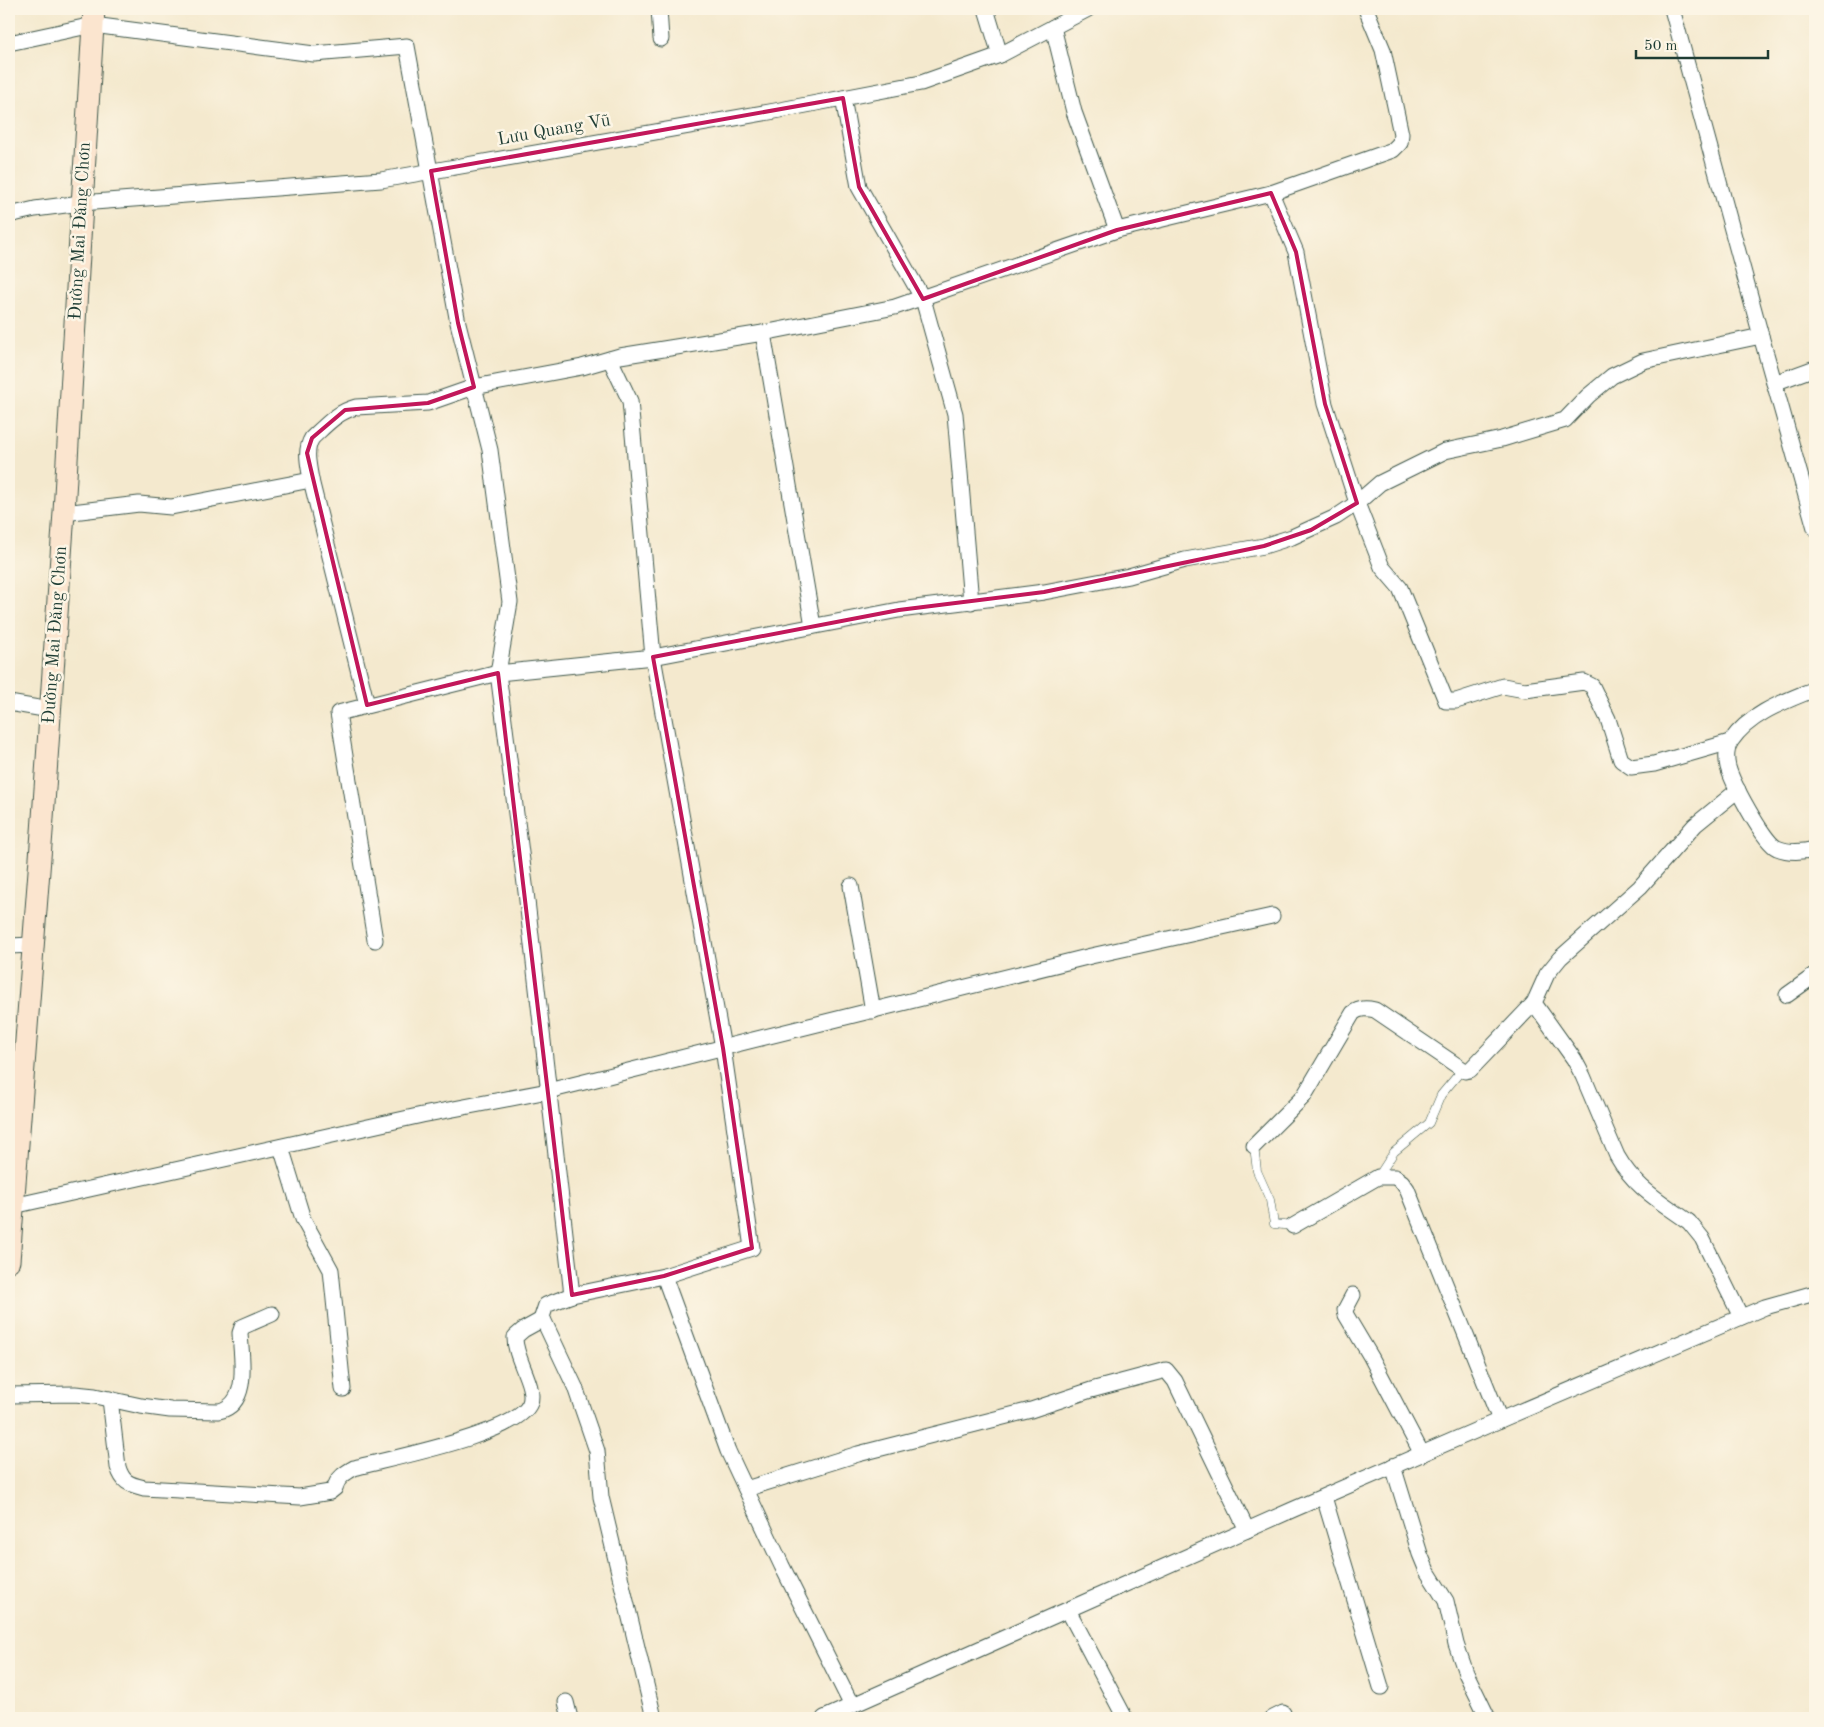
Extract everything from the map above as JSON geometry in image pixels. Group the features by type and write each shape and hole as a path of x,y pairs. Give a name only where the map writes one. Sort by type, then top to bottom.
{"main road":[{"name":"Đường Mai Đăng Chơn","path":"9,1261 13,1206 14,1123 33,945 50,710 94,17"}],"street":[{"path":"659,9 661,39"},
{"path":"986,9 1000,55"},
{"name":"Lưu Quang Vũ","path":"9,215 81,203 381,180 843,98 921,83 1000,55 1088,9"},
{"path":"367,705 311,480 307,453 309,443 336,416 345,410 369,406 428,403 474,387 582,367 620,356 763,333 895,307 923,299 1118,230 1271,193 1393,150 1400,143 1401,134 1382,50 1366,9"},
{"path":"1672,9 1760,336 1815,528"},
{"path":"9,43 94,17 314,54 407,46 458,323 490,450 510,602 498,674 525,883 572,1295"},
{"path":"1053,27 1074,112 1118,230"},
{"path":"843,98 859,187 923,299 955,414 971,602"},
{"path":"1271,193 1296,252 1325,404 1357,503 1382,567 1400,588 1446,701 1456,701 1504,686 1525,690 1584,682 1592,686 1608,719 1621,760 1631,766 1654,764 1730,742"},
{"path":"763,333 813,626"},
{"path":"375,940 338,713 498,674 653,657 899,610 1044,592 1128,576 1185,560 1264,546 1311,530 1336,518 1380,483 1445,451 1502,439 1565,420 1588,396 1612,376 1643,360 1760,336"},
{"path":"610,359 630,401 653,657 723,1048 752,1248 664,1276 572,1295 546,1305 542,1317 575,1387 597,1451 601,1497 654,1718"},
{"path":"1774,382 1815,368"},
{"path":"64,513 139,504 171,507 311,480"},
{"path":"1815,689 1780,703 1757,716 1730,742 1727,750 1728,768 1765,838 1776,848 1788,851 1815,849"},
{"path":"9,703 50,710"},
{"path":"1254,1146 1304,1096 1353,1013 1357,1010 1363,1008 1375,1010 1462,1070 1470,1070 1534,1003 1547,974 1560,958 1640,887 1695,825 1738,790"},
{"path":"851,886 873,1011"},
{"path":"13,1206 422,1116 548,1091 1091,956 1272,916"},
{"path":"9,946 33,945"},
{"path":"1787,996 1815,975"},
{"path":"1534,1003 1574,1059 1624,1168 1634,1182 1696,1229 1741,1317"},
{"path":"281,1147 303,1219 330,1270 343,1389"},
{"path":"1293,1226 1378,1177 1395,1177 1402,1182 1407,1189 1500,1420"},
{"path":"664,1276 728,1451 852,1706"},
{"path":"824,1718 1500,1420 1765,1307 1815,1292"},
{"path":"1353,1295 1345,1310 1346,1315 1372,1357 1422,1454"},
{"path":"9,1395 75,1394 170,1410 227,1409 234,1403 240,1391 242,1375 240,1333 242,1327 272,1314"},
{"path":"110,1399 118,1467 120,1476 125,1481 144,1488 300,1498 330,1492 335,1488 336,1483 343,1475 354,1468 480,1435 512,1420 526,1410 531,1402 531,1391 517,1352 515,1337 522,1330 544,1320"},
{"path":"746,1489 858,1454 1030,1410 1091,1390 1166,1370 1175,1381 1248,1530"},
{"path":"1393,1466 1420,1554 1427,1571 1446,1601 1456,1644 1466,1673 1488,1718"},
{"path":"1324,1497 1381,1687"},
{"path":"1068,1610 1126,1718"},
{"path":"566,1702 570,1718"}],"lane":[{"path":"1378,1177 1394,1152 1429,1123 1441,1095 1462,1070"},
{"path":"1254,1146 1257,1171 1270,1200 1274,1224 1293,1226"}],"highlighted area":[{"path":"843,98 859,187 923,299 1117,230 1271,193 1296,252 1325,404 1357,503 1311,530 1264,546 1044,592 899,610 653,657 723,1048 752,1248 664,1276 572,1295 498,673 367,705 307,453 312,438 345,410 428,403 474,387 458,323 431,171"}]}
